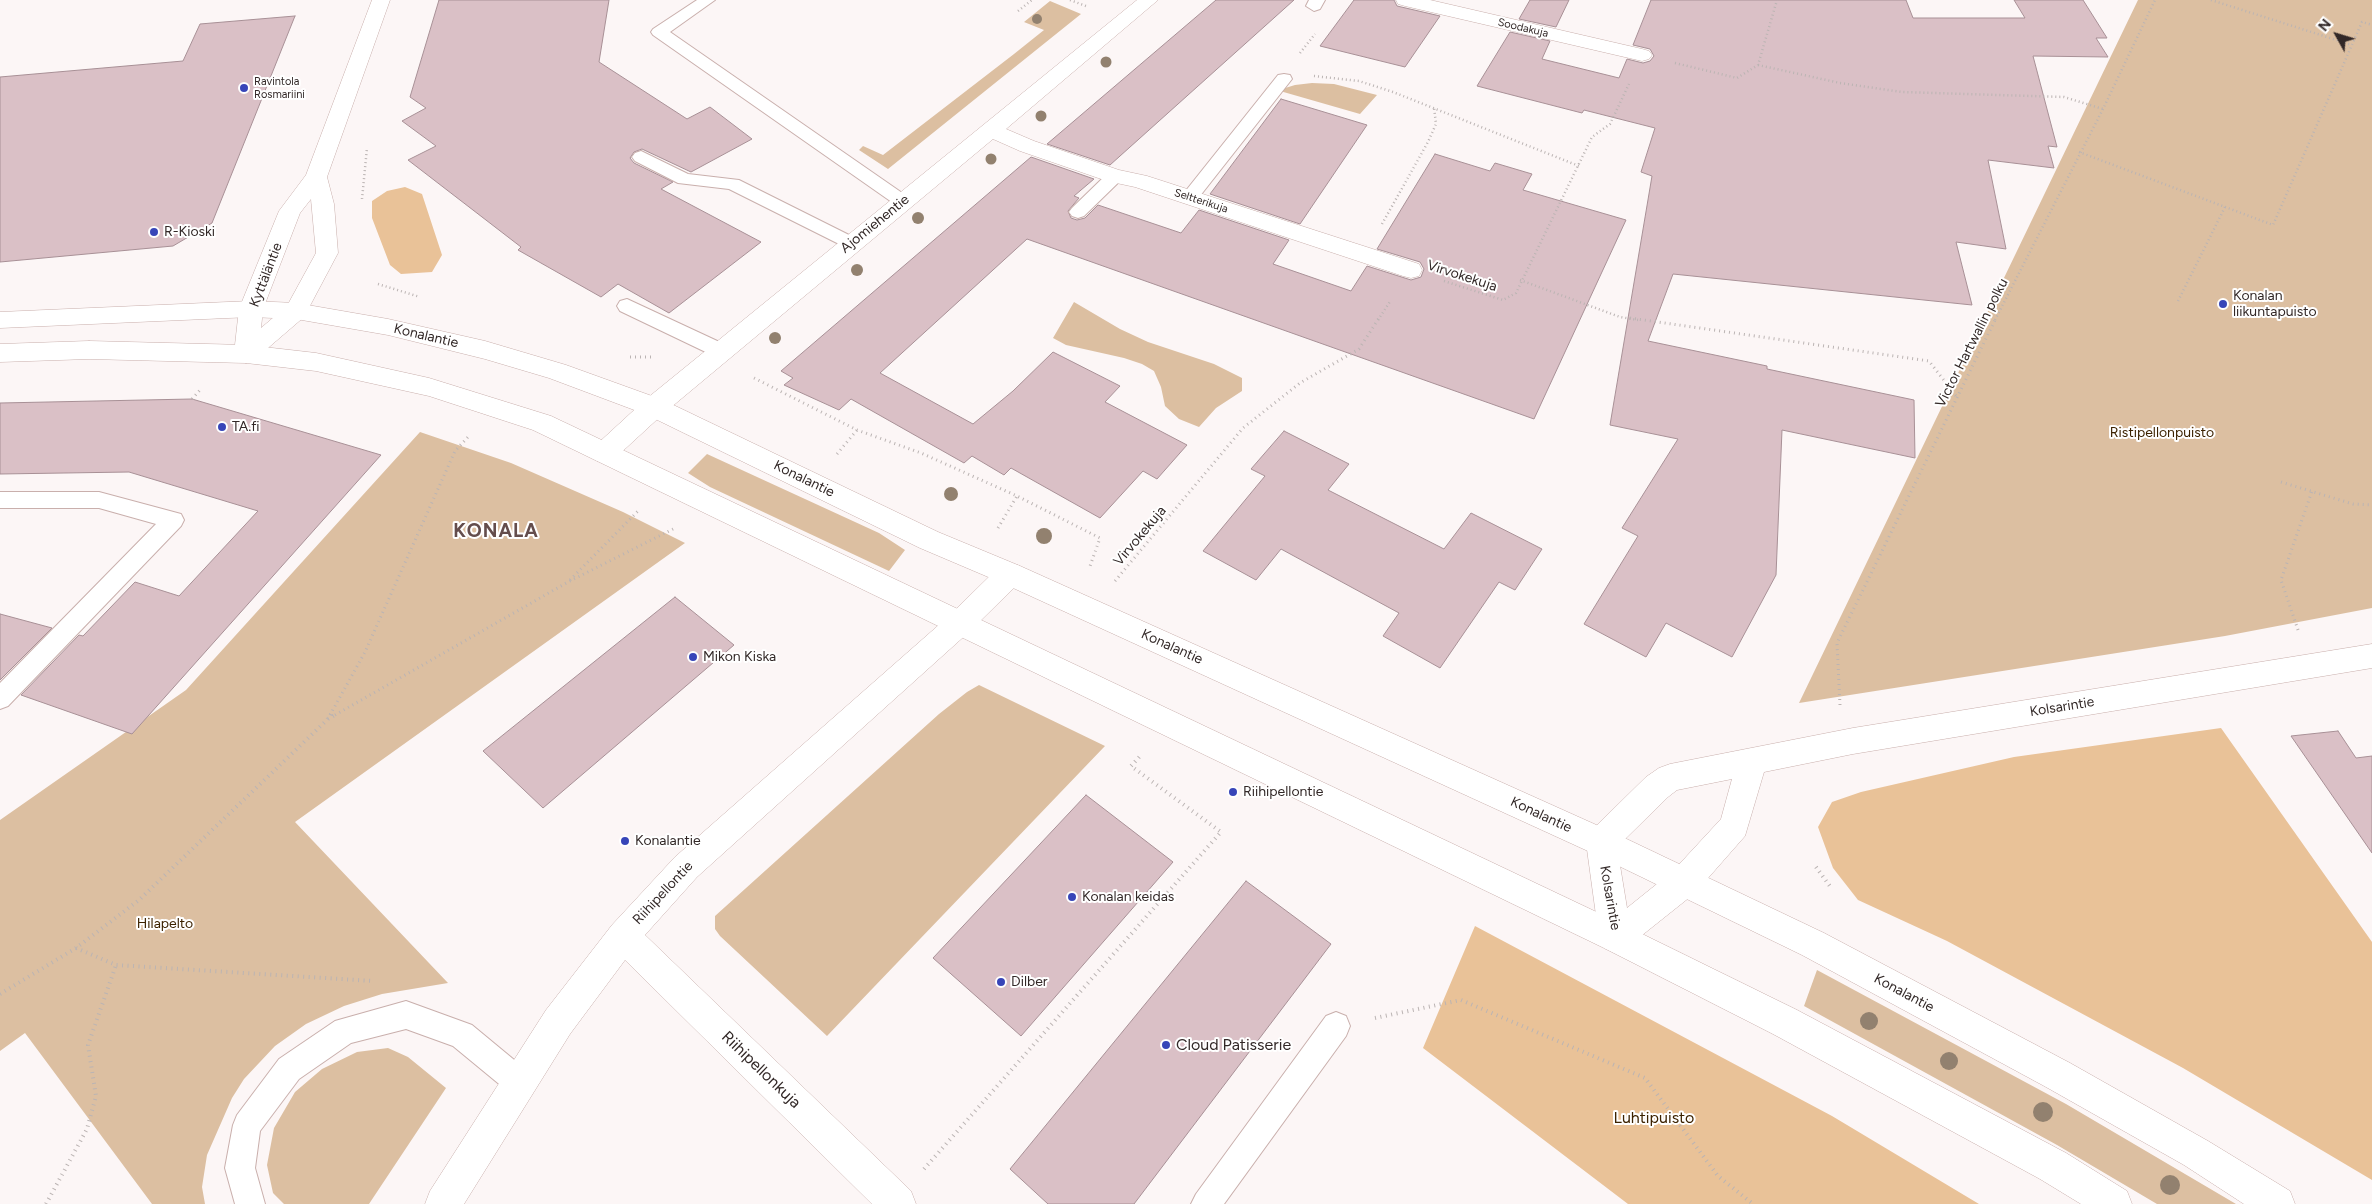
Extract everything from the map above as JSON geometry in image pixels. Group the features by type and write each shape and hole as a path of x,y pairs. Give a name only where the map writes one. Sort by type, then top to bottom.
{"street":[{"name":"Kyttäläntie","path":"246,354 251,309 290,211 316,177 381,0"},
{"name":"Ajomiehentie","path":"604,453 654,406 1149,0"},
{"name":"Soodakuja","path":"1405,0 1642,56"},
{"name":"Seltterikuja","path":"992,130 1027,146 1115,176 1139,181 1190,197 1411,270"},
{"path":"246,354 296,311 327,253 323,204 316,177"},
{"name":"Konalantie","path":"0,320 251,309 296,311 388,327 485,350 557,371 654,406 929,540 1010,574 1601,842 1813,944 2058,1075 2196,1153 2277,1204"},
{"path":"0,353 89,350 246,354 316,362 429,387 542,423 702,502 1615,936 1828,1045 2053,1166 2114,1204"},
{"name":"Riihipellontie","path":"443,1204 558,1022 623,936 686,867 959,624 1010,574"},
{"name":"Kolsarintie","path":"1752,762 1734,826 1684,882 1615,936 1601,842 1657,787 1670,778 1853,741 2372,656"},
{"name":"Riihipellonkuja","path":"623,936 896,1202"}],"lane":[{"path":"707,0 659,32 720,72 902,201"},
{"path":"1190,197 1284,79"},
{"path":"641,157 684,179 733,184 851,244"},
{"path":"1078,212 1115,176"},
{"path":"627,306 722,351"},
{"path":"0,500 100,500 173,520 0,699"},
{"path":"250,1204 240,1168 247,1125 289,1068 346,1030 406,1015 462,1035 520,1083"},
{"path":"1206,1204 1336,1026"}],"path":[{"path":"1018,11 1032,0"},
{"path":"1070,0 1087,7"},
{"path":"1758,66 1777,0"},
{"name":"Victor Hartwallin polku","path":"1840,704 1838,643 1956,396 2079,152 2103,109 2155,0"},
{"path":"2211,0 2352,45"},
{"path":"2079,152 2273,225 2362,22 2372,25"},
{"path":"1284,79 1294,60 1318,30"},
{"path":"1642,56 1737,78 1758,66 1840,83 1902,92 2064,96 2103,109"},
{"name":"Virvokekuja","path":"1092,612 1114,582 1243,428 1300,383 1359,350 1411,270 1504,300 1516,293 1520,280 1592,137 1610,124 1642,56"},
{"path":"1284,79 1312,76 1360,81 1434,107 1579,166"},
{"path":"1365,255 1428,142 1436,124 1434,107"},
{"path":"361,204 368,141"},
{"path":"2178,301 2225,207"},
{"path":"1520,280 1620,317 1929,361 1956,396"},
{"path":"754,378 857,430 921,452 1017,496 1100,538 1088,570"},
{"path":"837,454 857,430"},
{"path":"327,720 365,652 455,451 475,431"},
{"path":"2281,482 2353,504 2372,505"},
{"path":"2310,666 2281,580 2312,491"},
{"path":"998,528 1017,496"},
{"path":"568,582 642,507"},
{"path":"0,994 76,948 139,900 327,720 568,582 680,526"},
{"path":"896,1202 1221,832 1131,766 1142,754"},
{"path":"1816,867 1832,889"},
{"path":"76,948 116,965 375,981"},
{"path":"46,1204 87,1130 96,1096 88,1045 116,965"},
{"path":"1336,1026 1461,1000 1645,1078 1718,1176 1753,1204"}],"green space":[{"name":"Ristipellonpuisto","path":"2138,0 2372,0 2372,608 2225,636 1799,703"},
{"path":"1050,1 1081,14 888,169 859,150 863,146 883,155 1014,54 1044,30 1024,22"},
{"path":"1312,83 1334,84 1377,95 1360,114 1280,91 1295,85"},
{"path":"405,187 422,194 442,255 432,272 401,274 390,265 372,218 372,201 387,191"},
{"path":"1074,302 1120,329 1148,342 1214,364 1242,378 1242,391 1216,408 1199,427 1179,419 1165,406 1161,387 1154,371 1142,364 1124,358 1066,345 1053,338"},
{"name":"Hilapelto","path":"420,432 511,463 623,512 685,543 295,822 448,983 382,994 344,1006 306,1024 275,1046 244,1079 232,1098 207,1155 202,1187 205,1204 152,1204 25,1033 0,1051 0,820 186,690"},
{"path":"707,454 879,533 905,550 889,571 710,487 688,473"},
{"path":"979,685 1105,746 827,1036 720,936 715,929 715,916 939,714"},
{"path":"2221,728 2372,942 2372,1180 2183,1068 1947,941 1858,900 1833,868 1818,827 1832,802 1861,792 2014,757"},
{"name":"Luhtipuisto","path":"1475,926 1832,1116 1979,1204 1628,1204 1423,1048"},
{"path":"1817,970 2066,1104 2236,1204 2157,1204 2057,1145 1804,1006"},
{"path":"388,1048 408,1057 446,1088 369,1204 284,1204 273,1193 267,1165 274,1128 295,1092 322,1069 357,1052"}],"building":[{"path":"439,0 609,0 599,62 687,119 710,107 752,139 691,172 642,149 634,152 630,158 634,163 673,182 661,189 761,242 669,313 618,284 601,297 518,250 521,247 408,160 436,146 402,121 426,108 410,97"},
{"path":"1216,0 1294,0 1110,165 1047,144"},
{"path":"1354,0 1394,0 1397,6 1440,16 1405,67 1320,46"},
{"path":"1530,0 1569,0 1556,27 1519,19"},
{"path":"1651,0 1906,0 1913,18 2025,18 2014,0 2083,0 2107,38 2096,38 2108,57 2033,56 2057,147 2048,146 2054,168 1988,160 2006,249 1956,242 1972,305 1673,274 1648,341 1767,366 1767,369 1914,400 1915,458 1782,430 1776,575 1732,657 1666,623 1646,657 1584,624 1638,536 1622,528 1678,439 1610,425 1652,176 1641,172 1655,128 1584,110 1582,113 1477,86 1510,32 1550,41 1542,59 1619,78 1627,59 1643,63 1650,61 1654,56 1650,49 1633,45"},
{"path":"295,16 212,223 173,246 0,262 0,77 183,61 200,24"},
{"path":"1281,99 1367,125 1300,224 1210,194"},
{"path":"1435,154 1490,171 1495,163 1532,174 1523,190 1626,220 1534,419 1027,239 880,373 973,424 1013,391 1053,352 1120,386 1105,402 1187,445 1157,479 1143,471 1100,518 1011,468 1004,475 972,456 964,463 851,399 839,410 784,385 793,378 781,371 1031,157 1094,179 1074,196 1079,198 1068,211 1071,218 1077,220 1085,218 1098,205 1181,233 1199,210 1289,240 1273,264 1351,291 1367,266 1411,280 1421,277 1424,269 1420,262 1377,249"},
{"path":"192,399 381,455 132,734 21,695 79,635 83,636 135,582 179,596 258,511 129,472 0,474 0,403"},
{"path":"1284,431 1349,464 1328,490 1444,549 1471,513 1542,549 1515,590 1499,582 1440,668 1383,636 1399,613 1281,549 1256,580 1203,551 1265,476 1251,469"},
{"path":"675,597 734,645 543,808 483,751"},
{"path":"0,614 52,628 0,680"},
{"path":"2338,731 2356,758 2372,756 2372,853 2291,736"},
{"path":"1086,795 1173,862 1021,1036 933,958"},
{"path":"1246,881 1331,944 1134,1204 1048,1204 1010,1169"}],"place":[{"name":"Ravintola Rosmariini","path":"244,88"},
{"name":"R-Kioski","path":"154,232"},
{"name":"Konalan liikuntapuisto","path":"2223,304"},
{"name":"TA.fi","path":"222,427"},
{"name":"Mikon Kiska","path":"693,657"},
{"name":"Riihipellontie","path":"1233,792"},
{"name":"Konalantie","path":"625,841"},
{"name":"Konalan keidas","path":"1072,897"},
{"name":"Dilber","path":"1001,982"},
{"name":"Cloud Patisserie","path":"1166,1045"}],"district":[{"name":"KONALA","path":"496,531"}]}
